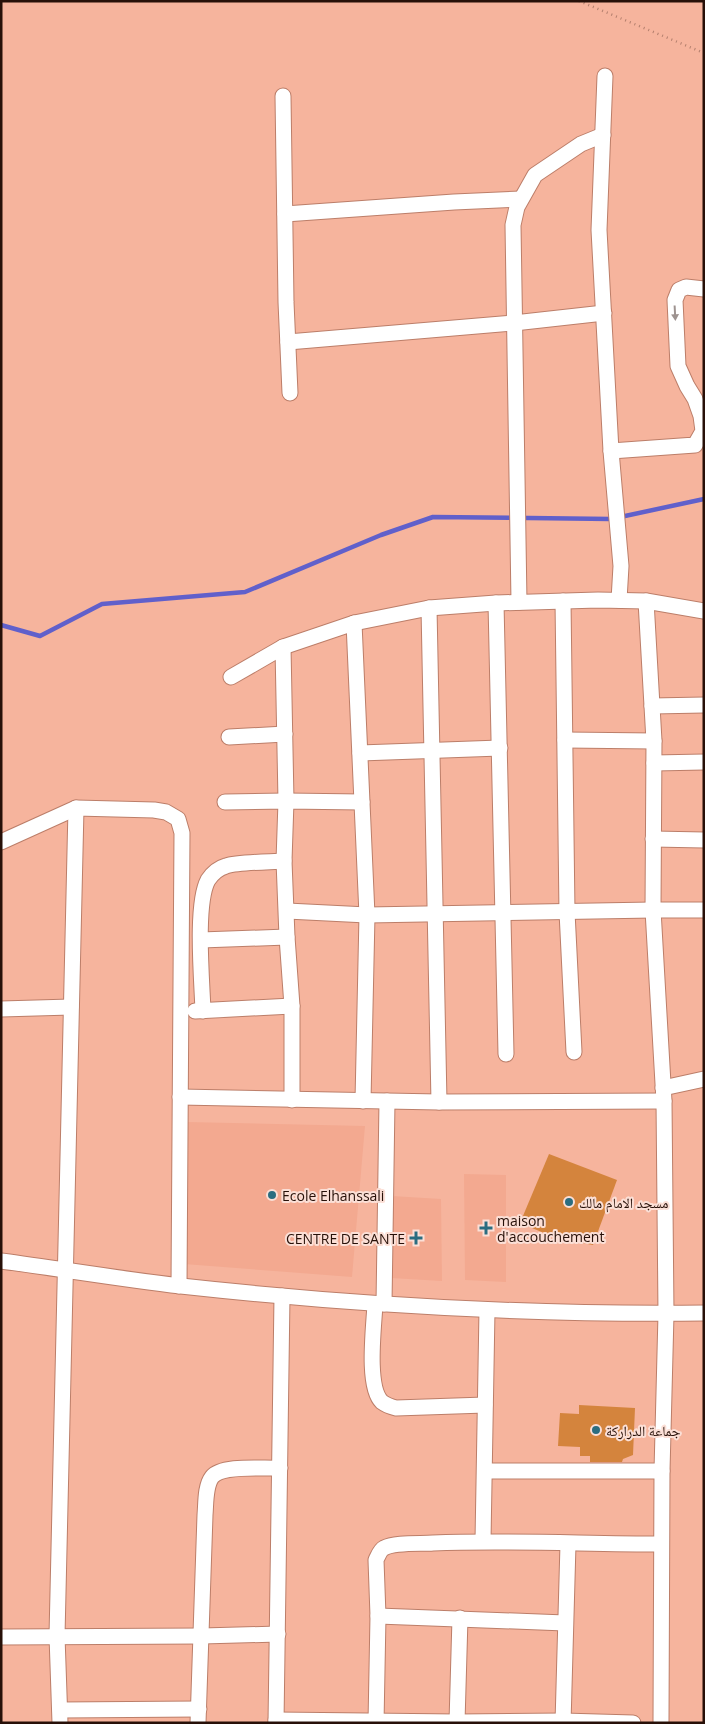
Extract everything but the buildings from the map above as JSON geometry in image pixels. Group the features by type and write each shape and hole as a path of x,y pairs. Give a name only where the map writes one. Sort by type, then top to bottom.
{"street":[{"path":"605,76 599,230 611,451 621,566 619,600"},
{"path":"283,96 290,393"},
{"path":"519,602 512,225 517,207 535,175 581,144 603,135"},
{"path":"285,214 521,199"},
{"path":"611,451 695,445 703,431 702,414 678,366 675,300 680,290 686,288 704,289"},
{"path":"288,342 514,323 604,313"},
{"path":"231,677 283,646 354,623 429,608 519,602 619,600 646,601 704,611"},
{"path":"563,601 567,912 574,1052"},
{"path":"646,601 654,741 653,910 663,1094 666,1314 661,1544 661,1723"},
{"path":"496,603 506,1054"},
{"path":"429,608 439,1102"},
{"path":"354,623 366,915 363,1102"},
{"path":"283,646 286,800 284,861 292,1006 292,1100"},
{"path":"652,706 704,705"},
{"path":"229,737 285,734"},
{"path":"565,740 654,741"},
{"path":"360,753 500,748"},
{"path":"654,763 704,762"},
{"path":"225,802 286,800 362,802"},
{"path":"1,842 76,808 154,810 173,814 178,818 182,833 179,1286"},
{"path":"76,808 57,1636 60,1716 198,1716 202,1636 204,1515 209,1485 212,1478 218,1472 227,1469 280,1468"},
{"path":"653,839 704,840"},
{"path":"203,1011 202,904 208,880 216,871 227,865 284,861"},
{"path":"288,911 366,915 704,910"},
{"path":"201,940 287,937"},
{"path":"181,1012 292,1006"},
{"path":"1,1009 71,1007"},
{"path":"180,1097 439,1102 663,1094 704,1079"},
{"path":"386,1101 379,1304 372,1371 376,1391 383,1403 396,1408 485,1405"},
{"path":"1,1261 179,1286 379,1304 486,1310 666,1314 704,1313"},
{"path":"282,1296 276,1721 633,1723"},
{"path":"483,1541 486,1310"},
{"path":"485,1471 662,1471"},
{"path":"376,1721 378,1616 376,1560 384,1548 404,1545 483,1541 568,1544 661,1544"},
{"path":"563,1722 568,1544"},
{"path":"378,1616 565,1623"},
{"path":"460,1618 464,1722"},
{"path":"1,1637 278,1634"}],"path":[{"path":"579,1 704,53"}],"shaded area":[{"name":"Ecole Elhanssali","path":"186,1122 365,1126 352,1277 184,1264"},
{"name":"maison d'accouchement","path":"464,1174 506,1175 506,1282 465,1280"},
{"name":"CENTRE DE SANTE","path":"392,1196 441,1199 442,1281 391,1278"}],"waterway":[{"path":"1,625 40,636 102,604 245,592 381,535 433,517 611,519 704,499"}],"place":[{"name":"Ecole Elhanssali","path":"272,1195"},
{"name":"مسجد الامام مالك","path":"569,1202"},
{"name":"maison d'accouchement","path":"486,1228"},
{"name":"CENTRE DE SANTE","path":"416,1238"},
{"name":"جماعة الدراركة","path":"596,1430"}]}
